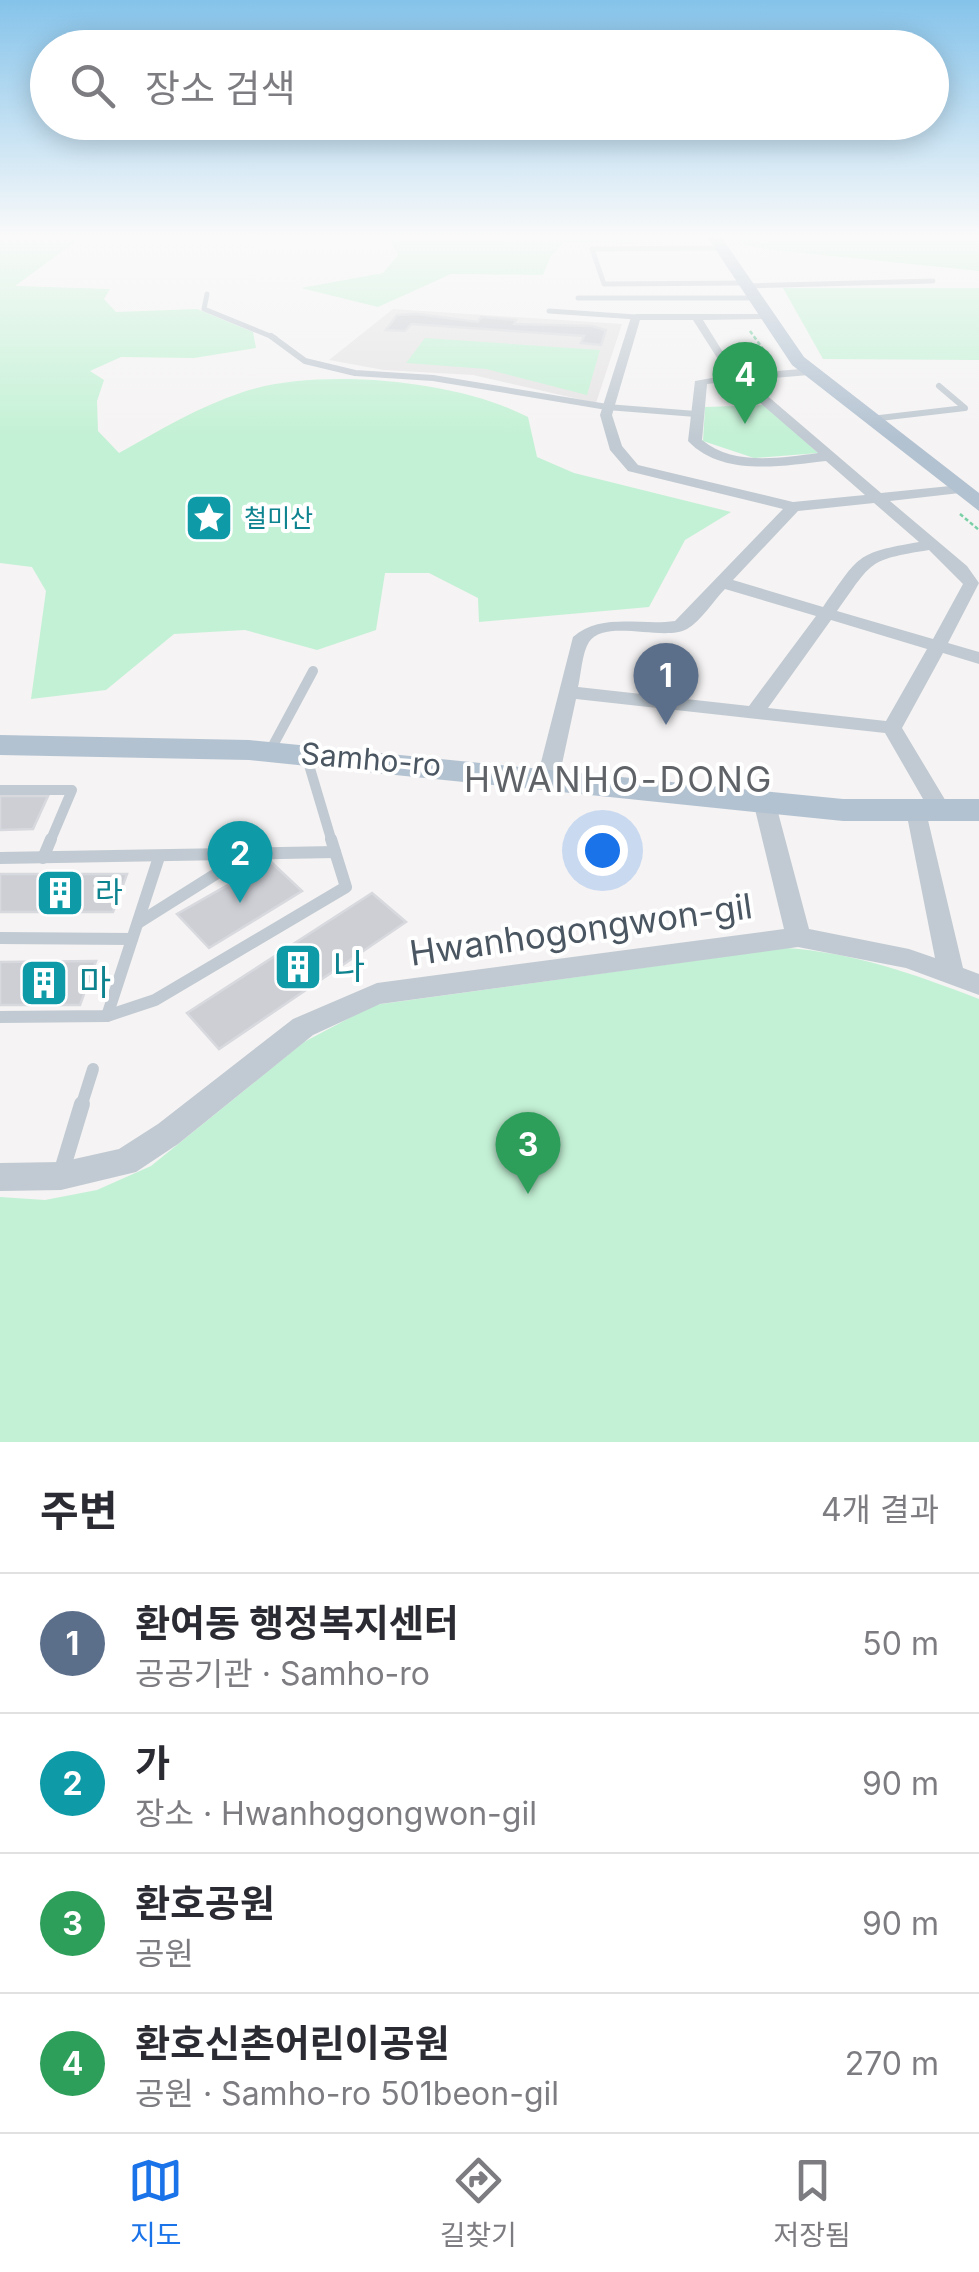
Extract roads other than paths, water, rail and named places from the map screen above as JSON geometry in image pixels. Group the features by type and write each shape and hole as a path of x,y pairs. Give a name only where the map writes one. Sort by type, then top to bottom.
{"main road":[{"path":"757,302 809,371 979,504"},
{"name":"Samho-ro","path":"0,745 270,751 931,817"},
{"path":"931,817 979,810"},
{"path":"931,817 979,829"}],"street":[{"path":"766,317 636,317 607,408 615,447 633,468 794,507 960,489"},
{"path":"696,317 719,358 736,376 975,583 892,728"},
{"path":"809,371 700,381 696,442 713,453 760,463 829,456"},
{"path":"548,778 584,634 605,628 681,624 794,507"},
{"path":"755,712 870,557 932,545"},
{"path":"723,583 979,658"},
{"path":"568,692 892,728"},
{"path":"892,728 931,817 952,974"},
{"path":"764,801 798,936"},
{"name":"Hwanhogongwon-gil","path":"0,1177 60,1176 100,1170 147,1150 289,1037 353,1001 377,994 798,936 864,947 979,985"}],"lane":[{"path":"205,302 204,310 270,335 305,361 355,373 432,378 607,408 696,414"},
{"path":"549,312 636,317"},
{"path":"870,419 965,408 939,386"},
{"path":"270,751 313,671"},
{"path":"0,1017 107,1016 155,1000 346,887 306,754"},
{"path":"0,790 72,790 43,858"},
{"path":"0,858 335,852"},
{"path":"138,923 247,854"},
{"path":"107,1016 159,857"},
{"path":"0,938 132,940"},
{"path":"60,1176 93,1069"}],"place":[{"name":"환호신촌어린이공원","path":"745,424"},
{"name":"철미산","path":"209,518"},
{"name":"환여동 행정복지센터","path":"666,725"},
{"name":"라","path":"60,893"},
{"name":"가","path":"240,903"},
{"name":"나","path":"298,967"},
{"name":"마","path":"44,983"},
{"name":"환호공원","path":"528,1194"}],"district":[{"name":"HWANHO-DONG","path":"619,780"}]}
